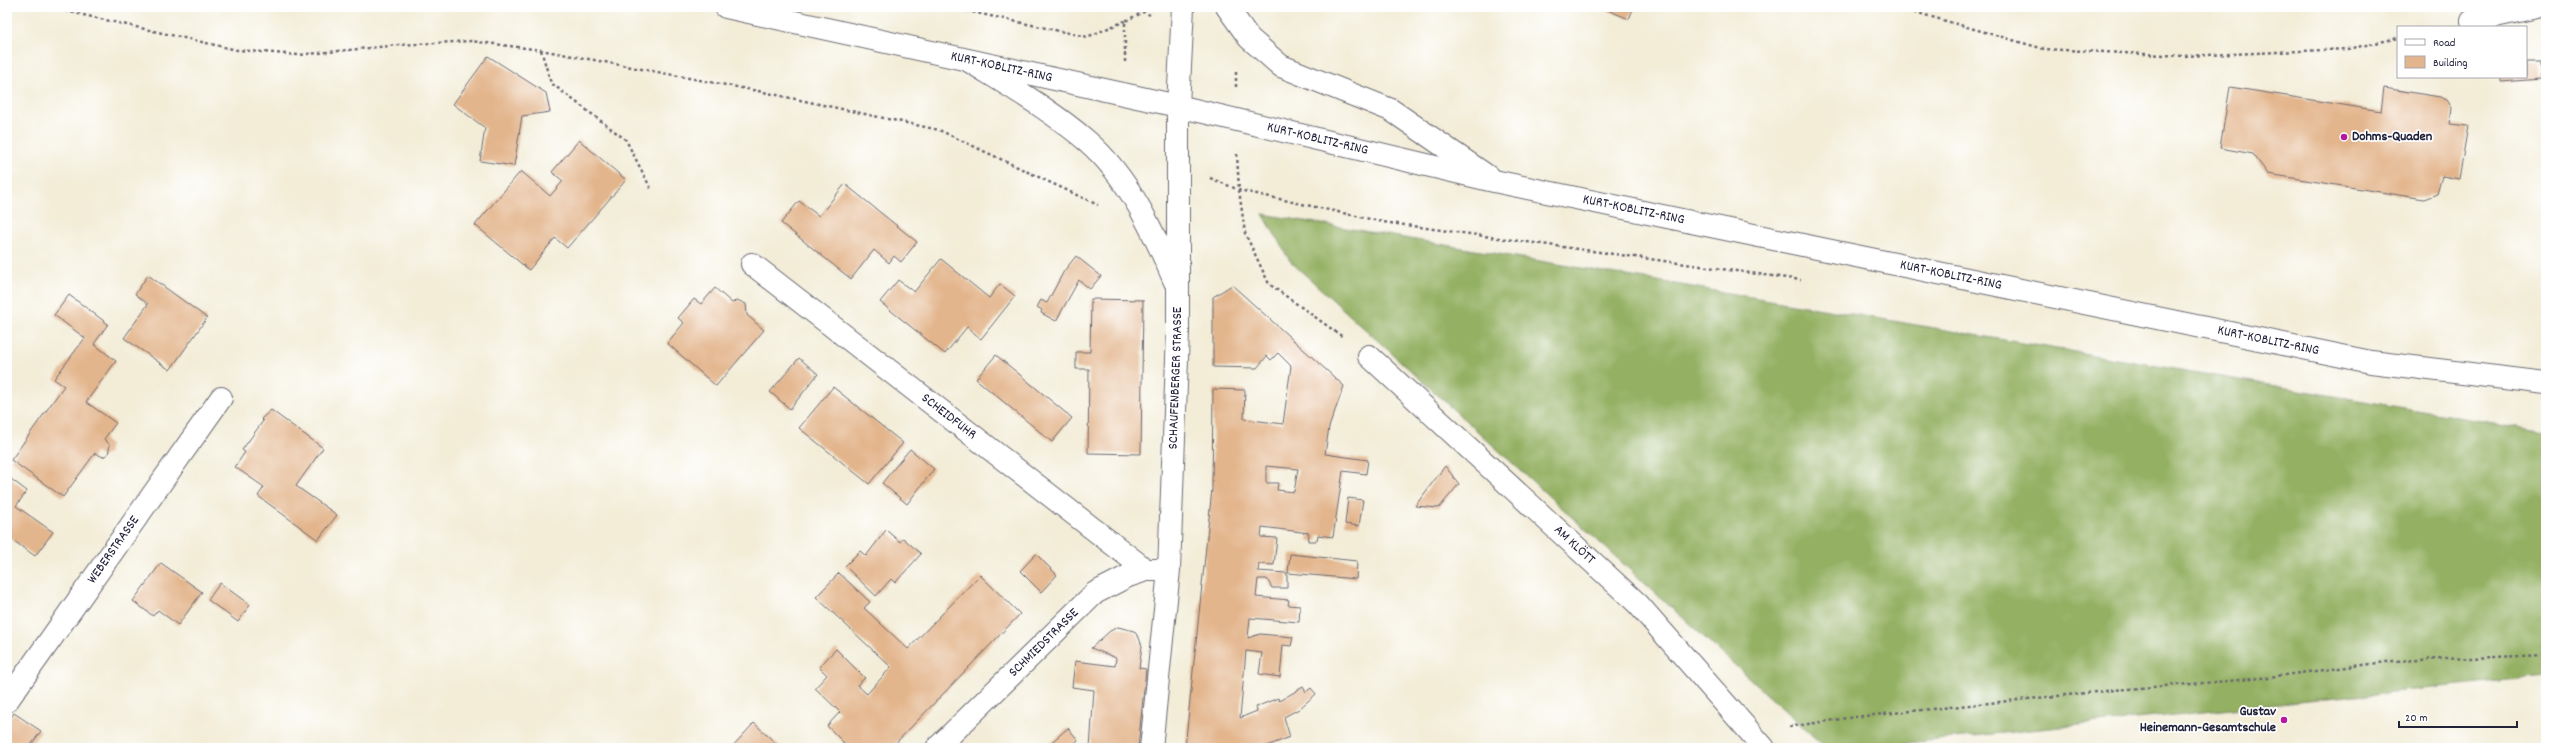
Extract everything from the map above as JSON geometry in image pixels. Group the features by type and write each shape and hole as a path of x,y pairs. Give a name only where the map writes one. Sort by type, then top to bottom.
{"street":[{"name":"KURT-KOBLITZ-RING","path":"726,7 1178,106 1494,181 2371,362 2546,383"},
{"name":"SCHAUFENBERGER STRASSE","path":"1151,748 1169,570 1178,290 1178,106 1183,7"},
{"path":"1227,7 1249,38 1281,66 1391,110 1494,181"},
{"path":"2472,21 2537,7"},
{"path":"968,60 1054,116 1088,142 1113,170 1158,241 1178,290"},
{"name":"SCHEIDFUHR","path":"752,264 1146,570"},
{"name":"AM KLÖTT","path":"1369,356 1638,604 1757,740"},
{"name":"WEBERSTRASSE","path":"7,701 221,398"},
{"name":"SCHMIEDSTRASSE","path":"937,748 1094,593 1128,576 1146,570 1169,570"}],"path":[{"path":"48,7 237,50 298,55 399,45 471,41 541,50 763,92 939,130 1095,203 1113,170"},
{"path":"949,7 1087,37 1125,21"},
{"path":"1897,7 2044,48 2184,56 2348,49 2397,38"},
{"path":"541,50 551,83 626,140 651,189"},
{"path":"1179,164 1239,190 1383,222 1809,281"},
{"path":"1239,190 1245,233 1269,284 1369,356"},
{"path":"1757,740 1854,717 2115,690 2253,679 2394,660 2546,655"}],"green space":[{"path":"1263,214 2546,432 2546,676 1860,748 1826,748 1290,261"}],"building":[{"path":"1600,7 1634,7 1629,19"},
{"path":"488,56 546,93 550,112 522,116 514,166 480,161 485,128 453,104"},
{"path":"2527,62 2540,62 2541,79 2501,82 2501,78 2527,78"},
{"name":"Dohms-Quaden","path":"2230,87 2381,111 2384,88 2440,97 2447,100 2452,108 2450,124 2468,126 2459,179 2442,176 2437,194 2424,199 2268,174 2253,154 2220,148"},
{"path":"579,140 626,180 567,248 555,238 529,270 475,225 521,171 550,196 563,181 552,172"},
{"path":"845,184 917,242 901,262 894,256 889,263 874,250 851,279 781,223 799,201 819,216"},
{"path":"1076,256 1101,276 1090,289 1079,280 1056,321 1041,313 1042,310 1037,307 1041,300 1047,303 1064,271"},
{"path":"941,259 989,298 1000,284 1015,296 981,339 967,327 945,354 880,302 898,280 914,292"},
{"path":"148,275 207,318 170,370 124,338 148,304 135,294"},
{"path":"1232,285 1344,386 1329,427 1325,454 1368,460 1366,474 1343,471 1333,537 1318,535 1317,541 1308,541 1309,533 1262,527 1261,537 1277,538 1274,565 1259,564 1258,571 1287,573 1287,588 1272,588 1267,579 1258,579 1256,597 1289,600 1288,605 1300,606 1299,622 1250,618 1248,638 1260,634 1293,637 1291,646 1283,645 1280,677 1259,674 1262,653 1246,651 1240,718 1257,711 1256,707 1278,698 1279,701 1303,687 1306,692 1311,688 1316,694 1299,709 1284,717 1290,737 1262,748 1185,748 1212,489 1213,389 1245,390 1244,419 1283,424 1291,366 1278,353 1271,360 1267,356 1257,368 1213,367 1213,297","holes":["1266,466 1298,469 1294,492 1277,490 1278,483 1266,483"]},
{"path":"715,288 732,303 737,300 746,304 747,315 764,330 716,386 667,343 684,323 678,318 694,299 701,304"},
{"path":"69,295 108,324 94,344 116,361 86,402 116,423 104,439 110,445 108,454 103,457 95,453 63,497 11,460 64,386 54,379 85,338 54,315"},
{"path":"1091,299 1143,300 1141,454 1088,453 1089,369 1076,369 1076,352 1090,352"},
{"path":"996,355 1072,418 1052,442 976,379"},
{"path":"799,358 818,374 790,409 770,392"},
{"path":"833,387 903,443 869,484 799,428"},
{"path":"271,410 323,448 296,486 337,515 318,540 258,496 264,487 235,467 245,452 242,450 263,421 261,419"},
{"path":"910,449 934,469 907,504 882,483"},
{"path":"1445,466 1459,484 1439,508 1415,506"},
{"path":"7,476 27,491 16,506 53,532 35,556 7,536"},
{"path":"1348,498 1363,500 1359,526 1345,524"},
{"path":"886,530 900,542 903,538 921,554 895,583 891,579 876,596 845,566 860,551 866,556"},
{"path":"1036,554 1057,575 1041,592 1020,571"},
{"path":"1290,554 1357,561 1356,579 1288,573"},
{"path":"161,563 202,592 178,625 158,610 153,616 133,601"},
{"path":"839,573 870,602 864,608 908,649 980,575 1020,614 891,748 840,748 844,743 827,726 840,712 815,688 827,675 819,667 836,649 865,678 857,685 867,694 891,667 816,597"},
{"path":"220,583 250,605 238,622 208,600"},
{"path":"1118,627 1134,631 1139,638 1142,646 1139,668 1146,669 1138,748 1090,748 1094,690 1072,687 1075,661 1115,666 1116,658 1091,648 1110,631"},
{"path":"14,713 41,731 29,748 7,748 7,723"},
{"path":"754,723 781,748 731,748"},
{"path":"1068,728 1078,740 1070,748 1049,748 1047,746"}],"place":[{"name":"Dohms-Quaden","path":"2344,137"},
{"name":"Gustav Heinemann-Gesamtschule","path":"2284,720"}]}
